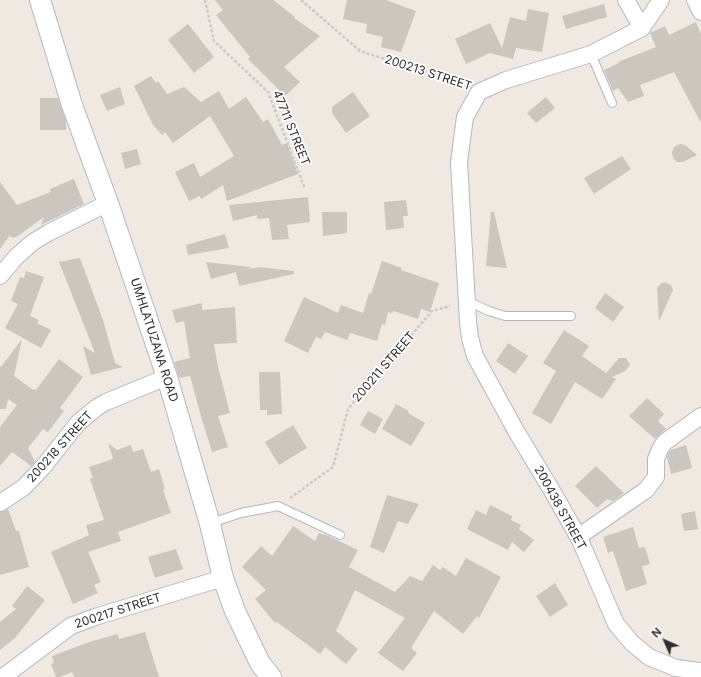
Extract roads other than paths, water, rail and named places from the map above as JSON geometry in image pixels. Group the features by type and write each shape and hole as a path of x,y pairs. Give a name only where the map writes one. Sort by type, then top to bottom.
{"street":[{"name":"UMHLATUZANA ROAD","path":"40,0 72,105 108,203 167,377 210,524 223,578 235,611 260,663 271,677"},
{"path":"626,0 642,28"},
{"name":"200213 STREET","path":"479,92 506,80 591,54 642,28 661,0"},
{"path":"695,0 701,12"},
{"name":"200438 STREET","path":"479,92 465,117 459,162 470,338 475,356 516,431 578,537 616,624 632,643 649,657 676,668 701,671"},
{"path":"0,276 16,257 34,242 48,233 108,203"},
{"name":"200218 STREET","path":"0,504 24,487 43,467 78,423 96,408 106,402 167,377"},
{"path":"578,537 646,490 656,478 656,459 661,447 665,442 701,416"},
{"name":"200217 STREET","path":"3,677 71,626 223,578"}],"lane":[{"path":"591,54 612,103"},
{"path":"467,301 489,311 505,316 571,316"},
{"path":"210,524 241,514 278,506 340,535"}]}
